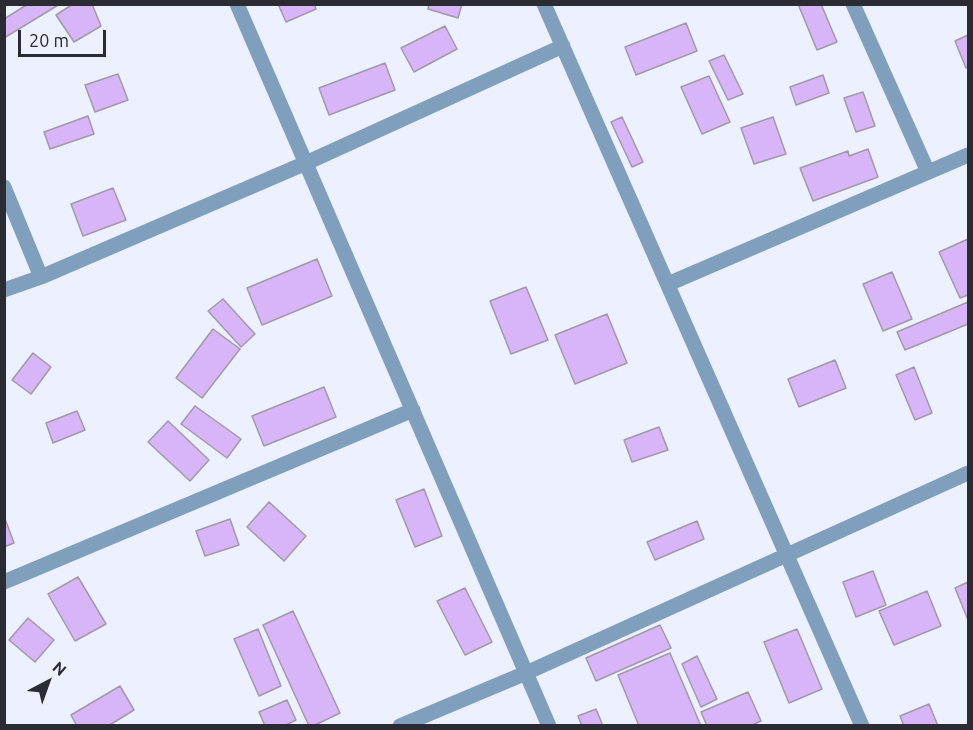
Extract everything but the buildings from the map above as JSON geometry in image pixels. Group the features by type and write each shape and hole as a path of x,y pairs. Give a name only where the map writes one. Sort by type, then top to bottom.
{"street":[{"path":"237,4 549,726"},
{"path":"544,4 862,726"},
{"path":"853,4 928,172"},
{"path":"4,290 41,277 306,163 563,46"},
{"path":"668,284 969,155"},
{"path":"4,187 41,277"},
{"path":"4,582 413,410"},
{"path":"400,726 526,673 969,473"}]}
